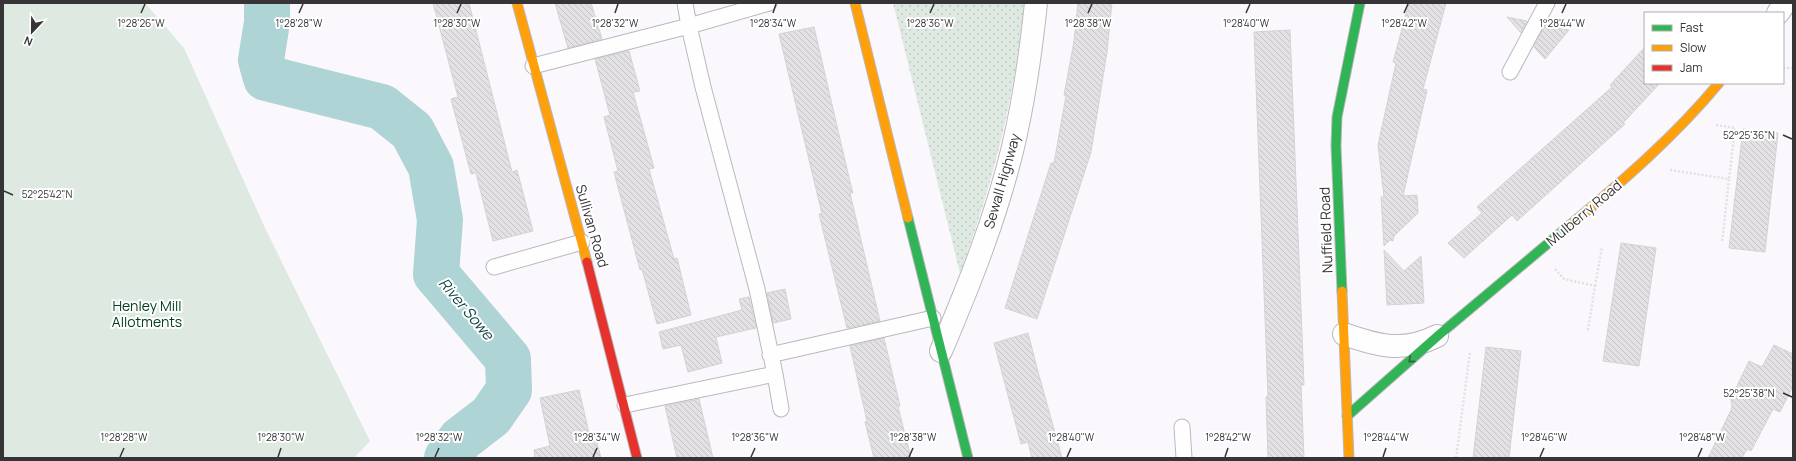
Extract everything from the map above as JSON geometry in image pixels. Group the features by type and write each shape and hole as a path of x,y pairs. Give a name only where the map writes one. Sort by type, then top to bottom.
{"street":[{"name":"Sullivan Road","path":"516,3 582,242 625,405 637,458"},
{"path":"855,3 968,458"},
{"name":"Sewall Highway","path":"941,351 970,284 1013,147 1028,70 1036,3"},
{"name":"Nuffield Road","path":"1349,458 1336,146 1337,117 1360,3"},
{"path":"1779,12 1785,3"},
{"name":"Mulberry Road","path":"1347,416 1440,334 1640,166 1686,120 1718,84"},
{"name":"Mulberry Road","path":"1344,334 1367,342 1393,347 1424,343 1440,334"}],"lane":[{"path":"685,3 703,87 757,289 781,409"},
{"path":"533,66 689,26 769,3"},
{"path":"1510,72 1547,3"},
{"path":"494,267 582,242"},
{"path":"770,355 933,318"},
{"path":"625,405 775,374"},
{"path":"1182,427 1184,458"}],"path":[{"path":"1686,120 1735,128 1722,243"},
{"path":"1640,166 1729,179"},
{"path":"1588,330 1602,247"},
{"path":"1539,251 1564,279 1595,286"},
{"path":"1456,458 1470,352"}],"green space":[{"name":"Henley Mill Allotments","path":"3,3 145,3 184,48 265,228 370,441 354,458 3,458"},
{"path":"893,3 1024,3 1015,72 1001,140 972,240 960,273"}],"building":[{"path":"433,3 469,3 512,172 517,170 533,231 493,241 476,173 471,174 451,99 458,97"},
{"path":"555,3 591,3 602,39 568,48"},
{"path":"1078,3 1112,3 1107,52 1091,152 1037,319 1005,308 1051,163 1054,163 1066,96 1064,95 1074,41"},
{"path":"1409,3 1446,3 1423,89 1427,90 1403,196 1417,195 1418,213 1394,236 1393,241 1390,240 1384,246 1381,197 1384,197 1378,145 1396,63 1393,62"},
{"path":"1507,17 1527,21 1521,33"},
{"path":"1545,25 1569,30 1545,59 1534,47"},
{"path":"814,27 853,193 850,193 880,321 847,328 819,214 822,214 779,34"},
{"path":"1290,30 1304,385 1301,385 1304,458 1268,458 1266,397 1268,396 1254,32"},
{"path":"1644,48 1644,84 1659,84 1623,123 1625,124 1517,221 1512,215 1464,258 1448,243 1482,213 1477,207 1612,87 1610,85"},
{"path":"629,51 640,91 633,92 654,168 649,169 674,259 677,258 691,315 657,324 642,269 640,270 614,172 618,171 604,117 610,115 595,59"},
{"path":"1743,129 1778,133 1765,252 1729,248"},
{"path":"1621,243 1656,248 1639,366 1603,361"},
{"path":"1384,250 1404,271 1421,256 1424,303 1387,305"},
{"path":"785,289 791,319 773,323 767,293"},
{"path":"749,297 756,328 716,337 722,363 688,372 681,345 663,349 659,332 742,310 739,299"},
{"path":"1028,333 1062,458 1032,458 1028,442 1021,444 994,343"},
{"path":"884,338 900,406 898,407 911,458 874,458 865,422 867,421 850,346"},
{"path":"1774,345 1793,354 1793,386 1780,412 1773,409 1751,451 1747,449 1742,458 1708,458 1732,408 1730,392 1735,390 1749,361 1762,367"},
{"path":"1486,347 1521,351 1509,458 1473,458"},
{"path":"579,390 590,437 595,435 601,458 535,458 534,450 550,446 540,398"},
{"path":"699,399 713,458 677,458 665,406"}],"waterway":[{"name":"River Sowe","path":"267,3 267,22 261,60 266,78 382,107 412,131 431,167 440,220 436,274 508,359 509,390 491,416 461,439 447,458"}],"traffic: fast":[{"path":"1342,291 1336,146 1337,117 1360,3"},
{"path":"908,218 968,458"},
{"path":"1347,416 1440,334 1570,225"}],"traffic: slow":[{"path":"517,3 587,262"},
{"path":"855,3 908,218"},
{"path":"1570,225 1666,140 1718,84"},
{"path":"1342,291 1349,458"}],"traffic: jam":[{"path":"587,262 637,458"}]}
